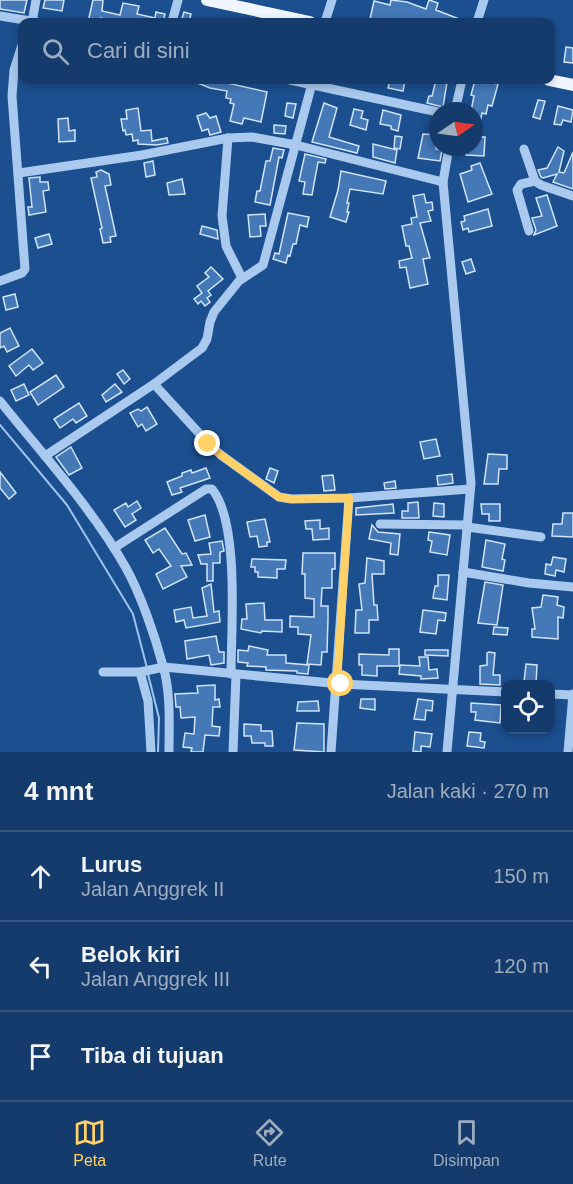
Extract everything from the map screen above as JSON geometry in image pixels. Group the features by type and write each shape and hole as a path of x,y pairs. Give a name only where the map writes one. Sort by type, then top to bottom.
{"main road":[{"path":"207,0 291,18"},
{"path":"555,81 573,85"}],"street":[{"path":"34,18 36,0"},
{"path":"173,18 178,0"},
{"path":"326,18 332,0"},
{"path":"478,18 484,0"},
{"path":"0,16 18,19"},
{"path":"0,281 22,273 26,269 12,83 18,58"},
{"path":"45,456 154,384 202,348 207,339 214,312 242,278 260,268 265,262 312,84"},
{"path":"321,84 429,110"},
{"path":"457,102 461,84"},
{"path":"19,173 142,156 228,138 252,136 443,182"},
{"path":"228,138 222,216 226,246 242,278"},
{"path":"524,148 535,181 573,196"},
{"path":"447,156 443,182 471,489 447,752"},
{"path":"529,231 517,190 521,184 535,181"},
{"path":"154,384 215,449 279,497 291,499 349,498 471,489"},
{"path":"0,401 45,456 114,548 127,570 140,599 161,668 168,699 169,752"},
{"path":"114,548 206,489 212,489 216,494 224,513 232,563 232,752"},
{"path":"332,752 349,498"},
{"path":"380,524 467,526 541,537"},
{"path":"463,572 530,583 573,587"},
{"path":"103,672 143,672 161,668 337,683 501,693"},
{"path":"143,672 148,701 151,752"},
{"path":"555,694 573,695 568,752"}],"building":[{"path":"0,0 27,0 24,13 0,9"},
{"path":"45,0 64,0 62,11 43,8"},
{"path":"93,0 103,0 102,11 120,15 123,3 139,6 137,14 155,18 100,18 89,18"},
{"path":"391,0 407,2 426,9 429,0 438,3 436,10 457,18 370,18 374,1 390,5"},
{"path":"156,12 165,14 164,18 155,18"},
{"path":"184,12 191,14 190,18 182,18"},
{"path":"566,47 573,48 573,63 564,62"},
{"path":"200,84 231,84 267,92 261,122 244,118 242,124 230,121 234,104 230,103 231,99 226,98 227,91"},
{"path":"389,84 404,84 403,91 388,88"},
{"path":"435,84 447,84 444,102 427,103 429,96 432,96"},
{"path":"474,84 498,84 492,106 488,105 486,114 483,113 483,102 473,102 474,96 471,95"},
{"path":"538,100 545,101 540,119 533,117"},
{"path":"287,103 296,104 293,118 285,116"},
{"path":"324,103 337,108 329,137 359,146 357,153 312,142"},
{"path":"558,106 573,110 571,122 563,120 561,125 554,124"},
{"path":"138,108 141,131 151,130 152,141 167,138 168,143 138,144 138,140 133,141 132,134 126,135 121,119 127,119 126,110"},
{"path":"354,109 363,111 361,118 368,120 366,130 350,125"},
{"path":"383,110 401,115 398,131 391,129 391,126 380,124"},
{"path":"206,113 210,118 216,116 221,132 210,135 208,129 202,131 197,116"},
{"path":"68,118 69,131 75,130 75,141 59,142 58,119"},
{"path":"274,125 286,126 285,134 274,133"},
{"path":"423,134 429,134 429,156 441,156 440,161 418,158"},
{"path":"395,136 402,137 400,149 394,148"},
{"path":"483,137 485,137 484,156"},
{"path":"373,144 397,150 395,163 373,157"},
{"path":"558,147 564,151 559,172 564,173 573,152 573,189 553,182 557,174 543,178 538,170 547,168"},
{"path":"273,148 284,150 282,158 279,157 270,205 255,202 257,191 260,191 266,161 270,161"},
{"path":"305,154 326,159 325,163 318,162 312,195 303,194 305,182 299,181"},
{"path":"153,161 155,175 146,177 144,163"},
{"path":"480,163 492,194 468,202 460,174 472,170 471,166"},
{"path":"101,170 109,174 111,185 105,186 116,236 110,237 111,242 103,243 91,178 97,177 96,172"},
{"path":"341,171 386,181 383,194 350,189 346,222 330,217"},
{"path":"40,177 40,182 48,182 49,190 43,191 46,212 29,215 28,207 32,207 29,178"},
{"path":"182,179 185,194 169,195 167,183"},
{"path":"424,194 426,203 432,202 433,210 428,211 431,221 420,223 430,258 423,259 428,284 410,288 406,267 400,268 399,261 412,258 409,246 406,246 402,226 412,224 411,218 417,217 413,196"},
{"path":"547,195 557,226 534,235 536,230 532,218 542,216 536,198"},
{"path":"488,209 492,226 469,232 468,228 463,230 461,222 465,221 464,216"},
{"path":"288,213 309,217 307,227 300,225 296,244 293,244 286,263 273,259 275,253 279,254"},
{"path":"265,214 266,226 260,226 261,236 250,237 248,215"},
{"path":"202,226 217,230 218,239 200,234"},
{"path":"49,234 52,244 38,248 35,238"},
{"path":"471,259 475,271 466,274 462,262"},
{"path":"211,267 223,279 208,291 211,295 207,298 210,302 205,306 201,301 198,304 194,299 202,293 197,286 209,277 205,273"},
{"path":"15,294 18,307 6,310 3,297"},
{"path":"10,328 19,346 7,352 4,346 0,348 0,333"},
{"path":"32,349 43,363 33,370 29,365 16,376 9,366"},
{"path":"123,370 130,379 124,384 117,374"},
{"path":"56,375 64,387 38,405 30,392"},
{"path":"24,384 29,395 16,401 11,390"},
{"path":"115,384 122,392 106,402 102,395"},
{"path":"79,403 87,416 76,423 73,419 60,428 54,419"},
{"path":"147,407 157,424 146,431 142,424 138,427 130,413"},
{"path":"436,439 440,456 424,459 420,442"},
{"path":"71,447 82,468 69,475 56,457"},
{"path":"488,454 507,455 507,469 499,469 498,484 484,484"},
{"path":"206,468 210,478 180,488 182,492 172,495 167,482 182,476 182,473 191,470 192,473"},
{"path":"270,468 278,471 274,483 266,479"},
{"path":"0,472 16,493 9,499 0,488"},
{"path":"452,474 453,483 438,485 437,476"},
{"path":"333,475 335,490 324,491 322,476"},
{"path":"395,481 396,488 385,489 384,483"},
{"path":"137,501 141,508 132,514 136,520 125,527 114,510 126,503 128,507"},
{"path":"418,502 419,518 402,518 402,511 408,511 408,503"},
{"path":"434,503 444,504 444,517 433,516"},
{"path":"393,504 394,513 356,515 356,508"},
{"path":"481,504 500,504 500,521 489,521 489,514 482,514"},
{"path":"563,513 573,513 573,537 552,536 553,524 562,524"},
{"path":"205,515 210,537 195,541 188,520"},
{"path":"265,519 270,542 267,542 267,546 259,547 257,536 250,537 247,522"},
{"path":"320,520 320,529 329,528 329,539 313,540 312,529 306,529 305,521"},
{"path":"372,525 378,532 400,534 398,555 390,554 391,543 369,539"},
{"path":"165,528 182,554 186,553 192,565 181,566 187,577 163,589 156,574 171,566 159,549 153,553 145,540"},
{"path":"429,532 450,535 447,555 430,552 432,541 428,540"},
{"path":"486,540 505,544 502,559 505,560 503,571 482,567"},
{"path":"222,541 224,551 220,552 220,563 213,563 213,581 207,581 207,564 201,564 198,555 211,554 209,543"},
{"path":"303,553 335,553 332,588 322,588 321,606 328,606 328,618 327,652 322,652 321,665 307,664 311,635 298,634 298,627 290,627 290,616 314,617 314,599 305,598 305,574 302,574"},
{"path":"553,557 566,559 564,572 556,570 555,576 545,574 546,564 551,565"},
{"path":"367,558 384,561 384,574 372,574 374,605 377,605 378,620 369,620 369,633 355,633 356,610 362,610 359,584 365,583"},
{"path":"252,559 286,560 285,569 277,569 277,578 258,577 255,567 251,567"},
{"path":"438,575 449,575 447,600 433,598 435,586 438,586"},
{"path":"485,582 503,585 497,625 478,623"},
{"path":"211,584 214,612 219,611 220,622 186,628 184,620 176,622 174,610 191,607 193,618 207,616 202,588"},
{"path":"543,595 558,597 557,605 564,607 563,618 558,617 558,639 532,637 532,629 535,629 532,608 541,607"},
{"path":"264,603 265,620 282,620 282,632 262,631 261,633 241,629 242,619 247,619 246,604"},
{"path":"423,610 446,613 445,621 438,620 436,634 420,632"},
{"path":"494,627 508,628 507,635 493,634"},
{"path":"216,636 219,652 224,652 224,663 211,665 209,655 187,659 185,641"},
{"path":"249,646 268,650 267,655 286,655 286,663 309,665 308,674 297,673 297,671 266,670 266,667 247,666 248,663 238,662 238,650 248,651"},
{"path":"389,649 399,649 399,666 377,666 377,676 362,675 359,654 389,655"},
{"path":"425,650 448,650 448,656 425,655"},
{"path":"487,653 495,653 493,675 500,675 500,685 480,684 480,666 487,665"},
{"path":"419,657 428,657 429,670 437,669 438,678 421,679 421,676 399,674 400,665 420,666"},
{"path":"526,664 537,665 536,680 524,680"},
{"path":"215,685 215,700 219,699 220,707 213,707 212,726 220,727 219,736 205,735 203,752 191,752 192,748 183,747 185,733 194,734 195,717 181,718 180,707 176,707 175,694 198,693 197,686"},
{"path":"361,699 375,699 375,710 360,708"},
{"path":"418,699 433,701 432,711 426,710 425,720 414,719"},
{"path":"318,701 319,711 297,711 298,702"},
{"path":"471,703 501,705 500,723 475,720 476,712 471,712"},
{"path":"297,723 324,724 324,752 294,750"},
{"path":"244,724 261,725 261,731 272,731 273,746 265,746 265,743 252,743 251,736 244,736"},
{"path":"415,732 432,734 430,747 421,746 421,752 413,751"},
{"path":"469,732 481,733 480,741 485,742 484,748 467,746"}],"waterway":[{"path":"0,425 67,505 133,614 147,668"},
{"path":"148,674 159,718 158,752"}],"route":[{"path":"208,444 279,497 291,499 349,498 337,683 341,684"}]}
